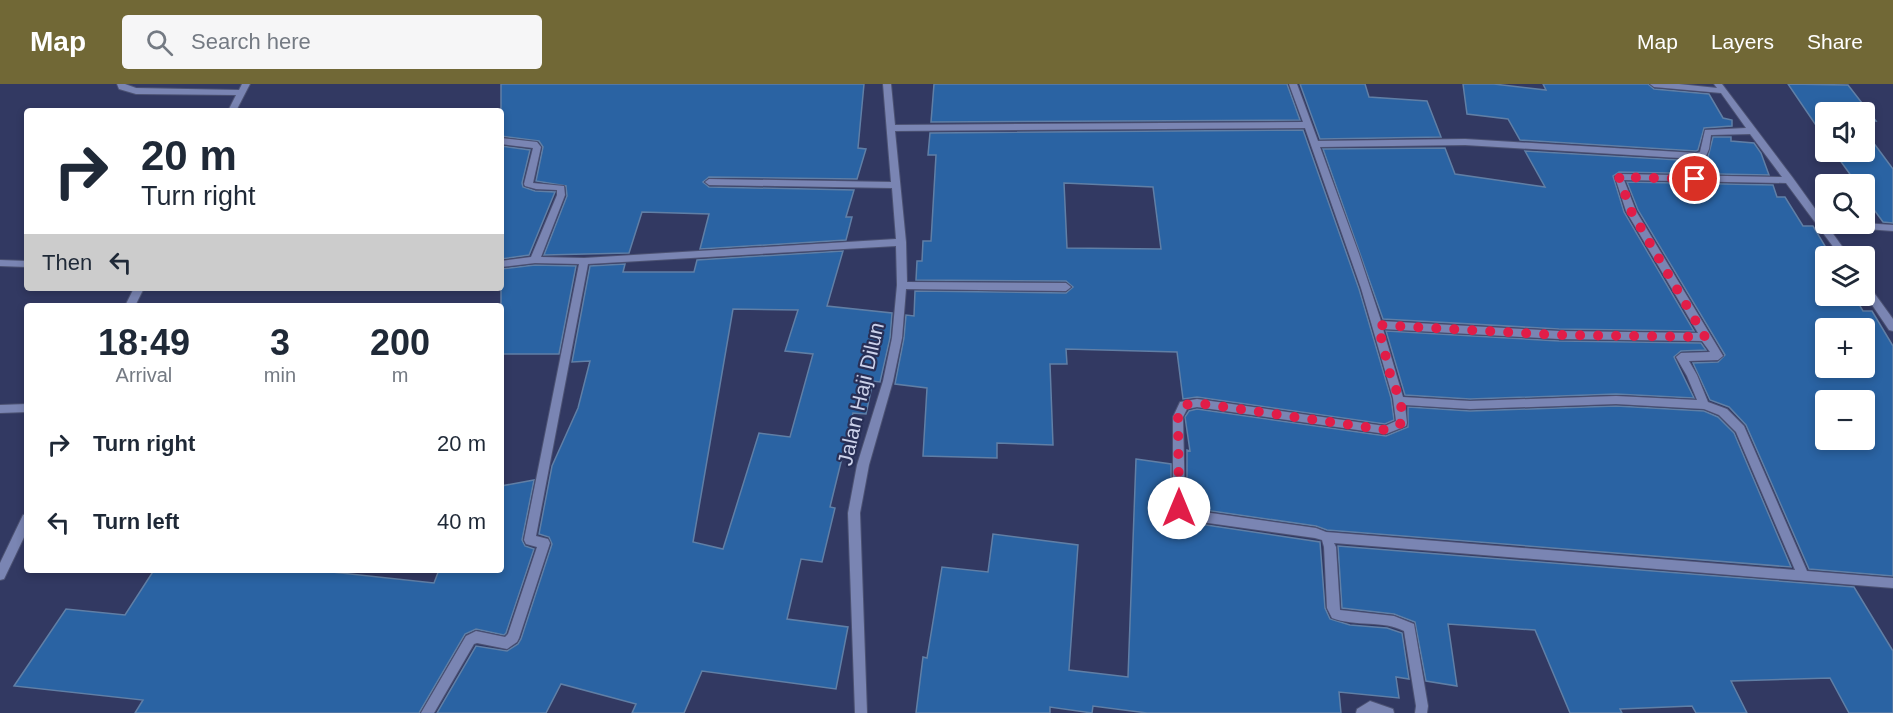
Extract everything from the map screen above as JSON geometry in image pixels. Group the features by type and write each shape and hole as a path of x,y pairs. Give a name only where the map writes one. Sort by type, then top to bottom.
{"street":[{"path":"121,84 122,87 136,91 241,93"},
{"path":"234,108 246,84"},
{"name":"Jalan Haji Dilun","path":"861,713 854,513 863,465 888,381 897,338 902,285 901,242 886,84"},
{"path":"1293,84 1378,325 1391,378 1401,401 1402,423 1386,430 1197,403 1184,405 1178,417 1179,508 1181,512 1187,515 1316,532 1326,537 1893,583"},
{"path":"1654,84 1720,87 1815,212"},
{"path":"891,129 1308,125"},
{"path":"1314,144 1465,142 1696,156 1706,151 1705,141 1708,132 1753,131"},
{"path":"504,141 534,144 537,147 528,184 532,186 553,185 561,188 561,195 535,260"},
{"path":"1704,405 1692,375 1681,357 1718,356 1631,211 1619,177 1790,180"},
{"path":"709,182 896,185"},
{"path":"1875,227 1893,228"},
{"path":"504,264 535,260 584,261 901,242"},
{"path":"427,713 470,640 476,637 507,643 513,638 544,543 530,540 584,261"},
{"path":"0,264 24,264"},
{"path":"902,285 1066,287"},
{"path":"1875,301 1893,327"},
{"path":"1378,325 1559,335 1705,337"},
{"path":"1401,401 1470,405 1616,400 1704,405 1723,412 1740,429 1804,577"},
{"path":"0,409 24,408"},
{"path":"0,575 24,525"},
{"path":"1326,537 1330,547 1333,608 1336,614 1348,619 1398,622 1410,628 1422,706 1421,713"},
{"path":"1362,713 1363,710 1370,708 1388,713"}],"building":[{"path":"501,84 864,84 858,148 866,149 857,179 709,177 703,182 709,187 854,190 846,217 852,217 846,240 700,249 709,214 642,212 629,253 544,255 567,196 566,186 536,181 543,147 539,141 504,136 504,108 501,108"},
{"path":"934,84 1287,84 1300,120 931,122"},
{"path":"1300,84 1365,84 1369,97 1427,101 1441,137 1320,139"},
{"path":"1463,84 1494,84 1546,90 1543,84 1648,84 1654,89 1709,94 1723,118 1732,120 1732,126 1704,128 1696,151 1520,140 1508,119 1467,114"},
{"path":"1788,84 1848,85 1861,102 1815,102 1815,124"},
{"path":"1303,130 1359,289 1391,398 1394,420 1385,424 1197,397 1183,399 1177,352 1066,349 1067,364 1050,364 1053,445 997,443 997,458 923,456 927,388 895,384 906,315 914,316 915,291 1066,293 1073,287 1066,281 916,280 917,261 922,261 923,241 931,241 936,155 928,155 930,133","holes":["1064,183 1153,187 1161,249 1067,248"]},
{"path":"1713,137 1731,137 1731,141 1754,143 1761,153 1769,175 1619,172 1613,176 1624,212 1694,331 1559,329 1383,319 1323,149 1445,148 1455,174 1545,187 1525,151 1696,161 1708,157"},
{"path":"1875,145 1893,169 1893,223 1883,222 1875,211 1875,174 1850,174 1841,162 1875,162"},
{"path":"504,146 530,150 523,187 535,191 555,192 529,255 504,259"},
{"path":"1627,182 1773,185 1777,197 1785,197 1803,226 1813,226 1815,234 1818,234 1825,246 1815,246 1815,306 1860,306 1863,311 1872,311 1893,346 1893,576 1809,569 1746,425 1729,407 1710,400 1693,363 1718,362 1725,355 1638,210"},
{"path":"843,251 827,306 892,313 890,338 880,382 873,381 866,414 853,413 830,507 835,508 822,562 801,559 787,619 848,627 836,689 702,671 684,713 632,713 636,704 561,684 546,713 437,713 476,646 507,651 518,644 521,639 552,544 549,537 539,534 552,466 578,408 590,361 572,362 590,266 625,264 623,272 694,272 697,260","holes":["733,309 798,310 785,351 813,354 790,437 759,433 723,549 693,542"]},
{"path":"535,265 576,266 559,354 504,354 504,303 501,303 501,291 504,291 504,269"},
{"path":"1386,331 1559,341 1701,343 1706,350 1681,351 1674,357 1694,398 1616,394 1470,399 1405,395"},
{"path":"1616,406 1704,411 1718,417 1734,433 1791,567 1327,530 1316,526 1191,508 1187,505 1187,450 1190,451 1185,417 1189,411 1197,409 1386,436 1408,427 1408,407 1470,411"},
{"path":"1136,459 1171,464 1171,508 1186,522 1320,542 1325,608 1330,619 1350,625 1387,628 1402,633 1409,679 1396,677 1399,698 1339,692 1341,713 1147,713 1093,706 1092,713 1050,707 1050,713 916,713 923,657 927,658 942,567 988,572 993,534 1078,545 1069,670 1128,677"},
{"path":"534,480 522,540 525,546 534,549 506,633 504,635 476,629 465,634 419,713 135,713 143,700 14,686 66,609 125,615 152,573 341,573 434,583 438,573 504,573 504,485"},
{"path":"1338,546 1854,587 1893,651 1893,713 1849,713 1830,678 1731,681 1747,713 1696,713 1692,706 1620,709 1622,713 1570,713 1535,630 1448,624 1457,686 1426,681 1415,622 1394,614 1342,608"}],"route":[{"path":"1179,508 1178,417 1184,405 1197,403 1386,430 1402,423 1401,401 1391,378 1378,325 1559,335 1705,337 1631,211 1619,177 1695,179"}]}
